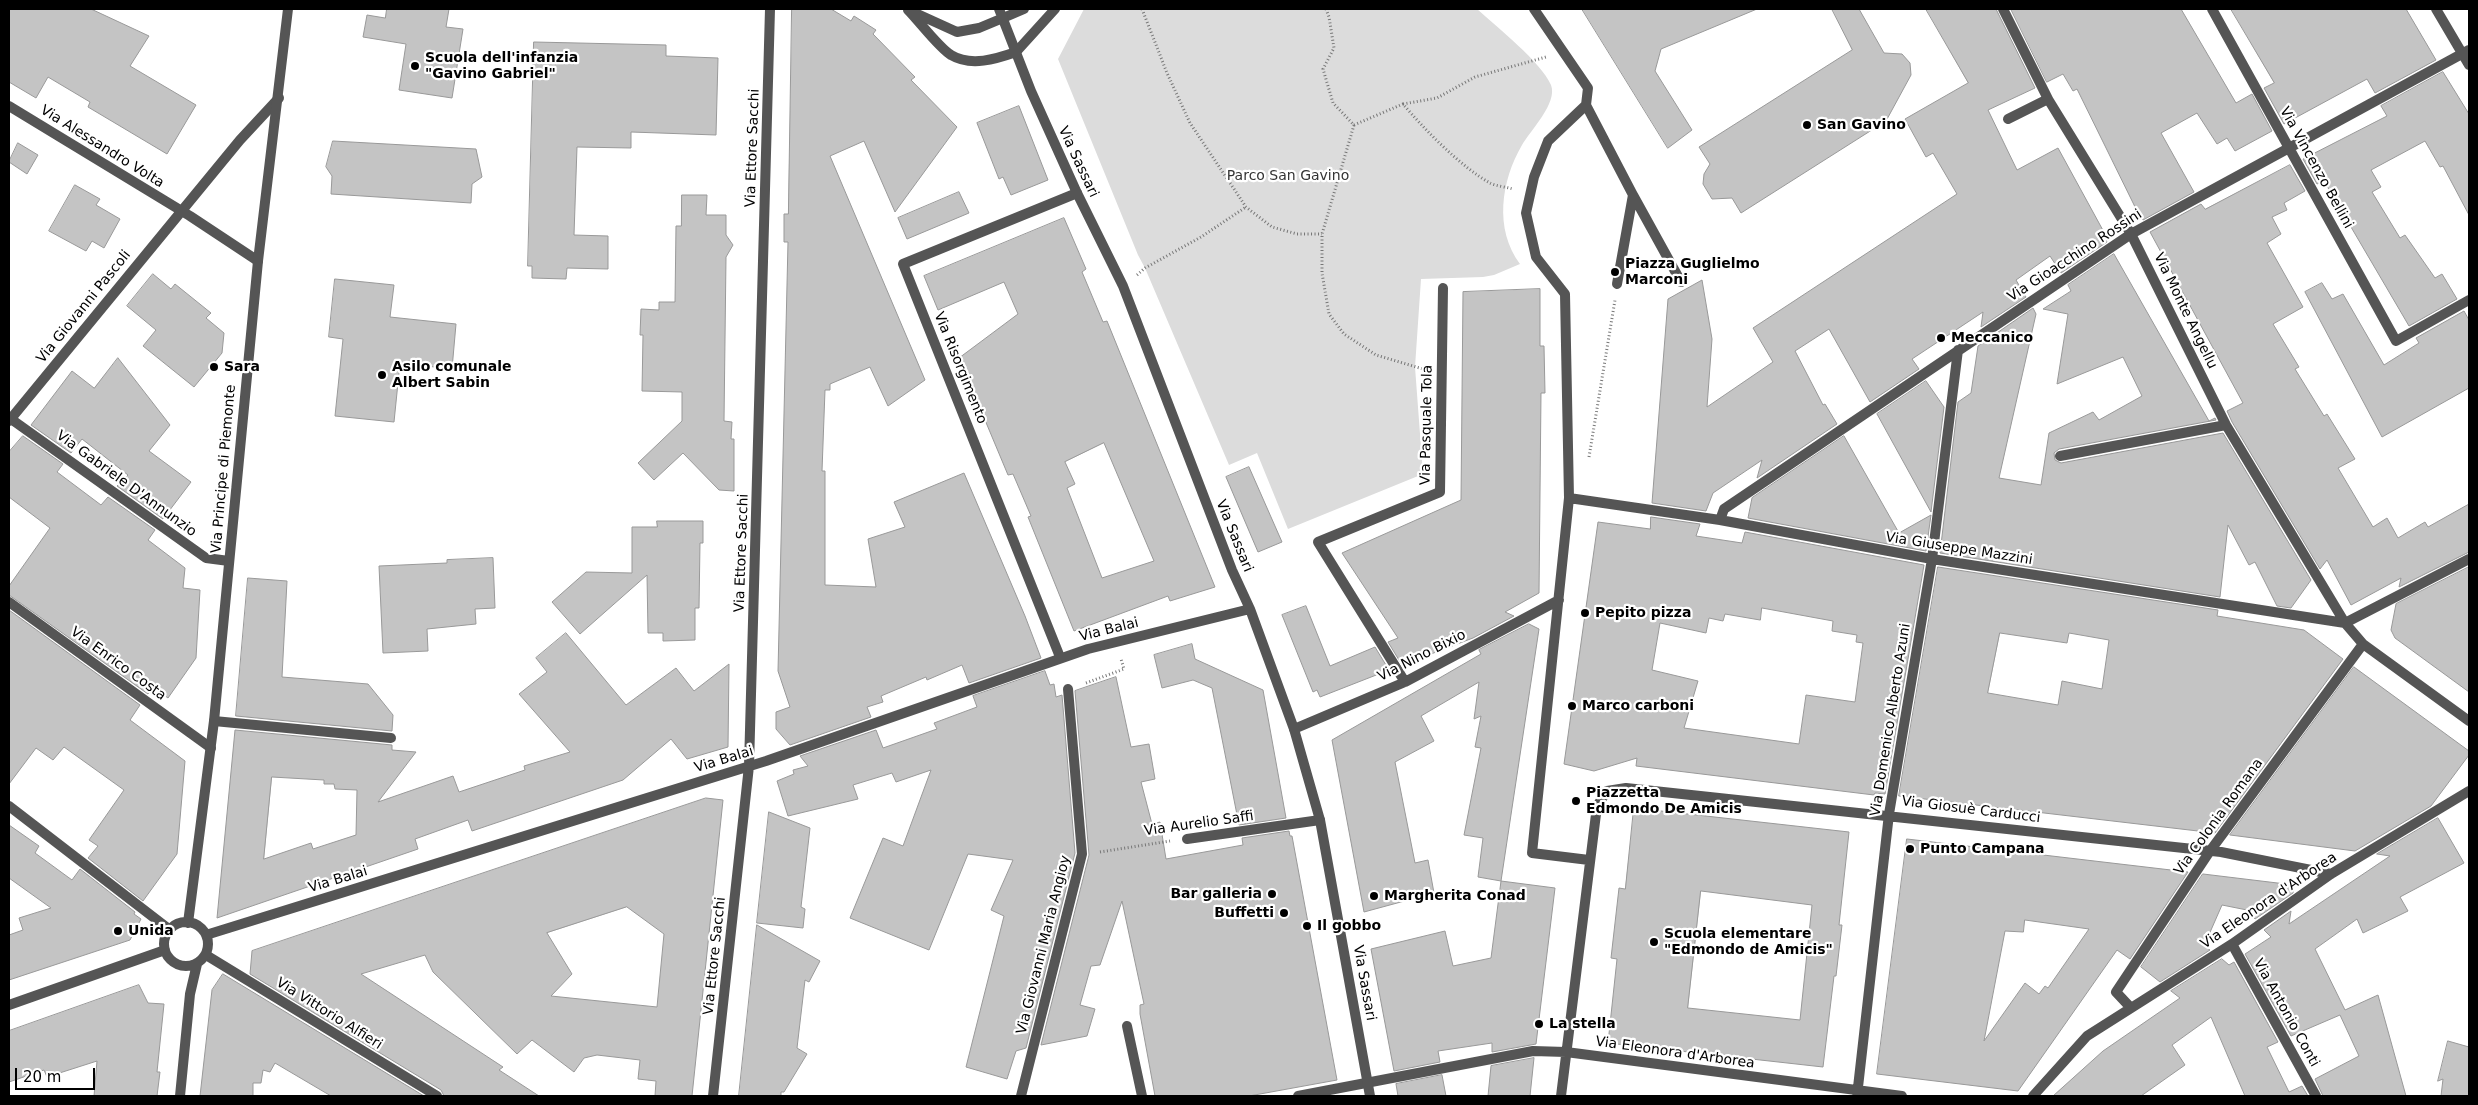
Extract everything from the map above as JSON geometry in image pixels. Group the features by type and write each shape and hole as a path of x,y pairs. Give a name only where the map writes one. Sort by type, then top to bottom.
{"street":[{"name":"Via Ettore Sacchi","path":"713,1096 749,766 770,9"},
{"path":"906,9 957,32 980,28 1001,13 1024,9"},
{"path":"906,9 951,56 975,62 1016,52 1055,9"},
{"path":"1534,9 1588,88 1586,105 1681,282"},
{"name":"Via Monte Angellu","path":"2003,9 2048,99 2131,234 2226,425 2346,623 2363,644 2469,721"},
{"name":"Via Vincenzo Bellini","path":"2212,9 2396,341 2469,300"},
{"path":"2436,9 2466,52 2469,65"},
{"name":"Via Principe di Piemonte","path":"188,923 214,721 258,261 290,11"},
{"name":"Via Sassari","path":"1001,13 1077,193 1123,286 1232,570 1250,609 1294,729 1320,820 1370,1096"},
{"name":"Via Gioacchino Rossini","path":"1720,520 1724,509 2131,234 2466,52"},
{"name":"Via Giovanni Pascoli","path":"10,420 240,140 279,98"},
{"path":"2008,119 2048,99"},
{"path":"1561,1096 1589,860 1532,853 1568,498 1564,294 1536,257 1526,213 1534,177 1548,141 1586,105"},
{"name":"Via Alessandro Volta","path":"9,106 181,211"},
{"name":"Via Risorgimento","path":"1060,657 903,264 1077,193"},
{"path":"1617,284 1633,195"},
{"path":"181,211 258,261"},
{"name":"Via Pasquale Tola","path":"1404,682 1318,542 1440,492 1442,288"},
{"name":"Via Domenico Alberto Azuni","path":"1858,1094 1889,814 1932,559 1958,350"},
{"name":"Via Gabriele D'Annunzio","path":"10,420 206,558 229,562"},
{"path":"2060,456 2226,425"},
{"name":"Via Giuseppe Mazzini","path":"1568,498 1720,520 1932,559 2346,623"},
{"path":"2346,623 2469,559"},
{"name":"Via Nino Bixio","path":"1294,729 1404,682 1559,600"},
{"name":"Via Enrico Costa","path":"9,602 211,748"},
{"name":"Via Balai","path":"206,935 749,766 1060,657 1250,609"},
{"name":"Via Colonia Romana","path":"2131,1008 2116,992 2210,851 2363,644"},
{"name":"Via Giovanni Maria Angioy","path":"1021,1096 1082,854 1068,689"},
{"path":"214,721 391,738"},
{"name":"Via Giosuè Carducci","path":"1589,860 1597,806 1607,791 1626,788 1889,814 2210,851 2331,874"},
{"name":"Via Eleonora d'Arborea","path":"2033,1096 2087,1036 2232,944 2331,874 2469,791"},
{"path":"9,806 170,930"},
{"name":"Via Aurelio Saffi","path":"1186,839 1320,820"},
{"path":"180,1096 190,994 197,964 206,954 208,948 206,935 199,927 182,923 170,930 164,943 165,950 172,961 178,964 184,966 197,964"},
{"name":"Via Antonio Conti","path":"2232,944 2316,1096"},
{"path":"9,1005 165,950"},
{"name":"Via Vittorio Alfieri","path":"206,954 437,1096"},
{"path":"1127,1026 1142,1096"},
{"name":"Via Eleonora d'Arborea","path":"1298,1096 1533,1051 1566,1052 1858,1094 1902,1096"}],"path":[{"path":"1142,9 1190,123 1246,207 1272,227 1296,234 1322,234"},
{"path":"1326,9 1330,17 1334,48 1323,69 1333,103 1354,125"},
{"path":"1354,125 1403,104 1437,98 1475,77 1564,52"},
{"path":"1403,104 1449,151 1491,184 1530,194"},
{"path":"1354,125 1322,234 1322,273 1329,314 1344,334 1376,355 1442,374"},
{"path":"1123,286 1145,268 1201,237 1246,207"},
{"path":"1588,461 1617,284"},
{"path":"1068,689 1124,669 1121,659"},
{"name":"Via Aurelio Saffi","path":"1082,854 1186,839"}],"green space":[{"name":"Parco San Gavino","path":"1084,9 1477,9 1518,45 1546,76 1551,85 1551,100 1522,145 1509,174 1505,189 1503,205 1506,236 1520,264 1494,275 1483,277 1421,279 1415,367 1423,474 1288,529 1257,453 1229,465 1138,255 1058,59"}],"building":[{"path":"9,9 91,9 149,36 130,66 196,105 167,154 88,107 90,102 48,77 36,98 9,82"},
{"path":"387,9 449,9 446,27 463,29 452,98 399,90 406,44 363,37 367,15 385,18"},
{"path":"792,9 831,9 851,21 854,16 876,30 873,34 915,77 911,80 957,127 895,212 864,141 830,156 925,380 888,406 870,367 830,384 830,390 825,390 822,471 825,471 825,585 876,587 868,539 905,527 894,502 964,473 1041,658 969,683 962,665 927,680 926,677 881,696 883,702 867,707 871,717 790,745 776,729 776,712 790,707 778,671 788,242 784,242 784,214 788,214"},
{"path":"1582,9 1757,9 1661,49 1655,71 1692,130 1668,148"},
{"name":"San Gavino","path":"1832,9 1859,9 1884,53 1902,54 1910,63 1911,75 1886,121 1741,213 1732,198 1712,199 1703,184 1704,174 1710,164 1699,147 1852,50"},
{"path":"1926,9 1996,9 2035,88 1988,110 2017,170 2058,148 2105,234 2103,235 2107,242 2061,273 2050,256 2016,280 2026,297 1981,327 1983,312 1912,359 1919,369 1870,402 1829,329 1795,351 1823,405 1825,404 1837,424 1757,478 1762,460 1713,493 1706,511 1652,503 1668,299 1702,280 1712,339 1707,407 1773,362 1753,328 1957,194 1933,153 1926,157 1905,119 1968,83"},
{"path":"2011,9 2181,9 2236,103 2252,94 2272,131 2235,151 2227,138 2217,144 2197,113 2161,133 2194,192 2143,220 2077,89 2073,91 2063,74 2047,82"},
{"path":"2231,9 2406,9 2436,60 2375,93 2367,79 2284,124 2264,88 2274,83"},
{"path":"534,42 666,45 666,56 718,58 716,135 631,132 631,148 577,147 574,235 608,236 608,269 567,268 566,279 532,278 532,266 528,266"},
{"path":"2443,72 2469,114 2469,215 2443,166 2440,167 2425,141 2371,170 2381,187 2372,192 2400,238 2405,235 2435,278 2442,274 2457,299 2409,326 2324,181 2317,184 2303,159 2387,116 2381,106"},
{"path":"1019,106 1048,180 1011,195 1003,177 999,179 977,123"},
{"path":"333,141 476,149 482,177 472,184 471,203 331,194 332,176 326,167"},
{"path":"18,143 38,155 27,174 9,162"},
{"path":"2290,165 2305,191 2284,203 2287,210 2272,217 2281,234 2267,243 2303,307 2273,324 2299,367 2295,369 2324,416 2327,414 2355,459 2338,468 2373,527 2387,518 2398,538 2425,522 2428,527 2469,504 2469,552 2399,587 2401,578 2351,605 2327,560 2320,569 2232,422 2227,411 2243,403 2150,232 2201,204 2205,209"},
{"path":"75,185 100,199 96,205 120,219 104,248 92,241 86,251 49,231"},
{"path":"959,192 969,213 907,239 898,218"},
{"path":"682,195 707,195 706,215 726,215 726,235 733,245 726,257 724,421 732,422 731,439 734,439 734,491 719,490 683,453 654,480 638,463 682,421 682,392 642,391 643,335 640,335 641,309 659,310 659,302 675,302 676,226 681,226"},
{"path":"1064,218 1086,269 1082,272 1103,322 1107,321 1215,587 1170,601 1168,596 1074,631 1028,517 1031,516 1013,474 1008,475 959,358 1018,314 1004,282 938,310 924,276","holes":["1104,443 1154,561 1102,578 1067,488 1075,484 1065,462"]},
{"path":"2114,254 2209,421 2215,418 2216,420 2059,449 2054,453 2055,460 2061,463 2223,433 2311,580 2291,608 2277,606 2255,562 2249,565 2228,525 2220,597 1940,553 1958,402 1971,393 1978,346 2033,308 2036,314 1999,478 2041,485 2049,433 2093,412 2099,420 2142,396 2123,357 2057,384 2068,314 2043,309 2071,291 2068,285"},
{"path":"153,274 171,289 175,284 211,313 206,318 224,333 222,353 194,387 143,346 156,330 127,306"},
{"path":"335,279 394,285 390,317 456,324 452,369 400,363 394,422 335,416 343,339 329,337"},
{"path":"2322,283 2332,299 2343,294 2384,365 2419,343 2416,338 2464,311 2469,320 2469,388 2382,437 2305,292"},
{"path":"1540,289 1540,346 1544,346 1545,393 1541,393 1539,593 1505,612 1514,616 1473,638 1402,665 1388,642 1398,638 1342,553 1461,500 1463,292"},
{"path":"118,358 170,425 149,451 191,482 163,519 117,486 128,475 82,439 71,453 31,425 72,371 94,388"},
{"path":"1926,381 1944,407 1931,512 1877,414"},
{"path":"23,436 63,464 57,472 101,505 108,497 155,530 148,540 185,568 183,588 200,590 196,658 168,698 153,687 148,694 9,595 9,586 50,528 9,497 9,452"},
{"path":"1844,436 1899,533 1931,515 1926,551 1748,518 1752,498"},
{"path":"1249,467 1282,542 1258,552 1226,477"},
{"path":"1651,517 1700,524 1696,536 1742,543 1745,532 1924,565 1885,794 1875,793 1874,795 1636,766 1637,758 1594,771 1564,764 1598,522 1650,529","holes":["1762,608 1833,621 1832,631 1857,635 1856,642 1863,643 1855,702 1806,695 1799,744 1684,728 1698,681 1652,670 1660,623 1706,633 1709,618 1723,621 1725,614 1760,620"]},
{"path":"657,521 703,521 703,543 700,543 699,608 695,608 695,640 663,641 663,633 648,633 647,575 580,634 552,602 586,572 632,573 632,527 657,527"},
{"path":"493,558 495,608 475,609 476,624 427,629 428,651 383,653 379,566 447,563 447,560"},
{"path":"1938,567 2218,610 2217,616 2304,630 2343,659 2215,833 1899,796","holes":["2000,633 2067,643 2069,633 2109,640 2102,689 2062,681 2058,705 1988,693"]},
{"path":"2469,567 2469,692 2395,638 2391,630 2396,604"},
{"path":"248,578 287,581 282,677 368,684 393,715 392,731 236,716"},
{"path":"1306,606 1330,666 1375,647 1389,670 1320,697 1317,690 1313,692 1282,615"},
{"path":"9,610 140,705 130,720 185,761 177,854 143,901 88,858 98,846 89,840 124,790 64,747 53,760 36,748 9,784"},
{"path":"1529,624 1539,629 1501,881 1478,877 1483,838 1464,835 1481,748 1475,747 1481,716 1474,719 1479,682 1421,716 1434,741 1395,762 1415,863 1428,860 1434,893 1364,912 1332,740 1481,654 1479,650"},
{"path":"566,633 626,705 676,668 694,691 729,664 728,747 687,759 671,739 623,780 472,831 468,820 415,839 418,849 217,918 235,730 392,745 392,750 416,752 378,802 453,776 459,792 525,770 524,766 570,752 519,694 547,672 536,658","holes":["272,777 324,780 324,784 334,784 335,789 357,790 356,835 313,849 311,843 264,859"]},
{"path":"1192,644 1195,659 1263,690 1286,818 1239,825 1212,688 1193,680 1162,688 1154,655"},
{"path":"2354,667 2469,751 2469,755 2431,806 2355,851 2230,835"},
{"path":"1045,671 1050,685 1054,684 1056,697 1062,695 1075,853 1026,1048 1016,1051 1007,1079 966,1067 1004,916 991,910 1013,860 968,854 929,950 850,918 883,838 903,846 931,770 896,782 892,773 853,785 858,799 788,816 777,781 794,774 793,770 808,766 800,756 876,730 883,748 937,729 934,723 977,707 973,696"},
{"path":"1116,677 1131,747 1149,744 1155,779 1141,782 1152,824 1160,822 1166,859 1243,845 1242,838 1289,831 1290,836 1292,836 1337,1080 1249,1096 1155,1096 1140,1014 1140,1005 1144,1004 1122,901 1100,965 1091,966 1080,1005 1095,1009 1087,1036 1041,1045 1089,855 1075,691"},
{"path":"706,798 723,800 692,1096 655,1096 656,1081 638,1079 640,1060 597,1055 584,1058 574,1072 532,1040 517,1054 433,972 425,955 361,974 503,1067 499,1070 539,1096 444,1096 441,1090 250,974 252,951","holes":["627,907 664,934 657,1007 551,996 572,974 547,933"]},
{"name":"Scuola elementare \"Edmondo de Amicis\"","path":"1634,808 1849,832 1839,925 1842,925 1823,1067 1608,1043 1617,959 1611,958 1619,888 1625,889","holes":["1701,891 1812,905 1800,1020 1688,1008"]},
{"path":"769,812 810,828 801,907 805,909 803,928 757,923"},
{"path":"2438,818 2464,863 2400,897 2408,911 2363,933 2357,919 2315,949 2345,1010 2378,995 2406,1096 2323,1096 2315,1079 2359,1056 2340,1015 2291,1036 2245,954 2271,937 2264,930 2291,911 2289,924 2390,856 2377,854"},
{"path":"9,825 39,846 35,853 72,880 80,869 135,912 134,914 141,919 130,940 9,980 9,935 23,930 19,918 51,908 9,878"},
{"path":"1907,839 2188,872 2130,959 2117,950 2018,1091 1877,1074","holes":["2025,920 2089,929 2048,988 2045,986 2039,994 2025,983 1984,1041 2005,931 2023,932"]},
{"path":"2203,874 2294,885 2293,893 2255,919 2247,910 2222,905 2204,946 2210,950 2160,982 2141,967"},
{"path":"1501,881 1555,888 1536,1044 1492,1052 1492,1043 1438,1051 1440,1062 1394,1071 1371,949 1445,931 1453,966 1491,958"},
{"path":"757,925 820,961 809,982 805,980 797,1048 807,1054 784,1092 781,1092 781,1096 739,1096"},
{"path":"2222,959 2229,965 2234,962 2278,1042 2267,1047 2289,1092 2302,1086 2308,1096 2245,1096 2211,1017 2172,1045 2185,1065 2141,1096 2053,1096 2103,1051 2180,998 2171,991"},
{"path":"223,974 424,1096 331,1096 275,1063 270,1072 263,1070 261,1083 253,1083 253,1096 200,1096 212,990"},
{"path":"139,985 148,1003 164,1004 157,1072 160,1072 157,1096 94,1096 97,1061 47,1077 44,1070 9,1082 9,1031"},
{"path":"2448,1041 2469,1047 2469,1096 2441,1096 2443,1079 2438,1081"},
{"path":"1534,1058 1530,1096 1488,1096 1491,1066"},
{"path":"1442,1075 1446,1096 1398,1096 1396,1084"}],"place":[{"name":"Scuola dell'infanzia \"Gavino Gabriel\"","path":"415,66"},
{"name":"San Gavino","path":"1807,125"},
{"name":"Piazza Guglielmo Marconi","path":"1615,272"},
{"name":"Meccanico","path":"1941,338"},
{"name":"Sara","path":"214,367"},
{"name":"Asilo comunale Albert Sabin","path":"382,375"},
{"name":"Pepito pizza","path":"1585,613"},
{"name":"Marco carboni","path":"1572,706"},
{"name":"Piazzetta Edmondo De Amicis","path":"1576,801"},
{"name":"Punto Campana","path":"1910,849"},
{"name":"Bar galleria","path":"1272,894"},
{"name":"Margherita Conad","path":"1374,896"},
{"name":"Buffetti","path":"1284,913"},
{"name":"Il gobbo","path":"1307,926"},
{"name":"Unida","path":"118,931"},
{"name":"Scuola elementare \"Edmondo de Amicis\"","path":"1654,942"},
{"name":"La stella","path":"1539,1024"}]}
